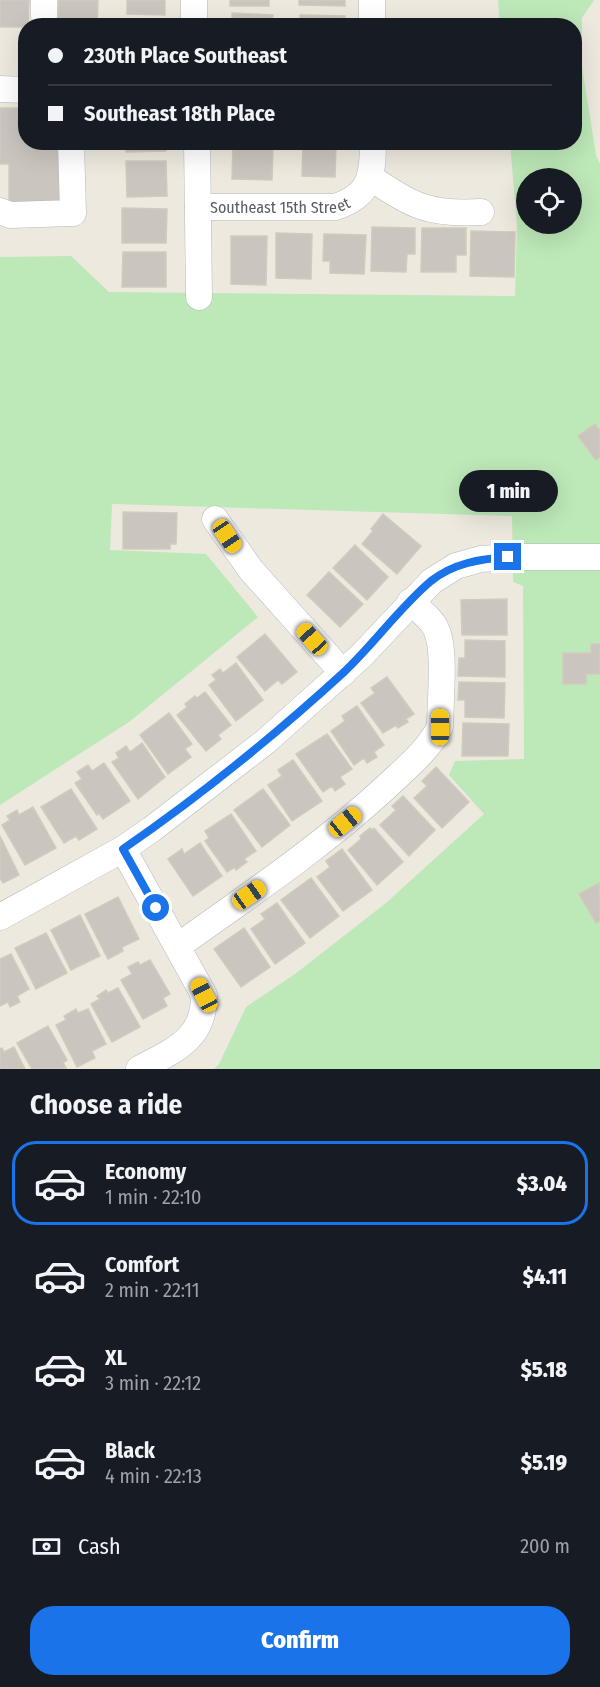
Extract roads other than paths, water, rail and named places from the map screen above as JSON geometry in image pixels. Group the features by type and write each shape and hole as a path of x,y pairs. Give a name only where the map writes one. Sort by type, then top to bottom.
{"street":[{"path":"194,0 194,18"},
{"path":"372,0 372,18"},
{"path":"0,89 18,90"},
{"path":"0,211 10,215 73,213 71,150"},
{"path":"197,150 199,297"},
{"path":"373,150 373,171 365,186 427,209 453,213 481,212"},
{"name":"Southeast 15th Street","path":"198,207 335,207 348,203 365,186"},
{"path":"215,519 250,570 343,673"},
{"path":"0,918 123,849 152,830 265,742 343,673 432,580 456,566 481,559 600,557"},
{"path":"178,946 274,877 361,810 434,739 440,727 441,645 432,622 410,602"},
{"path":"123,849 204,995 199,1024 183,1045 139,1069"}]}
